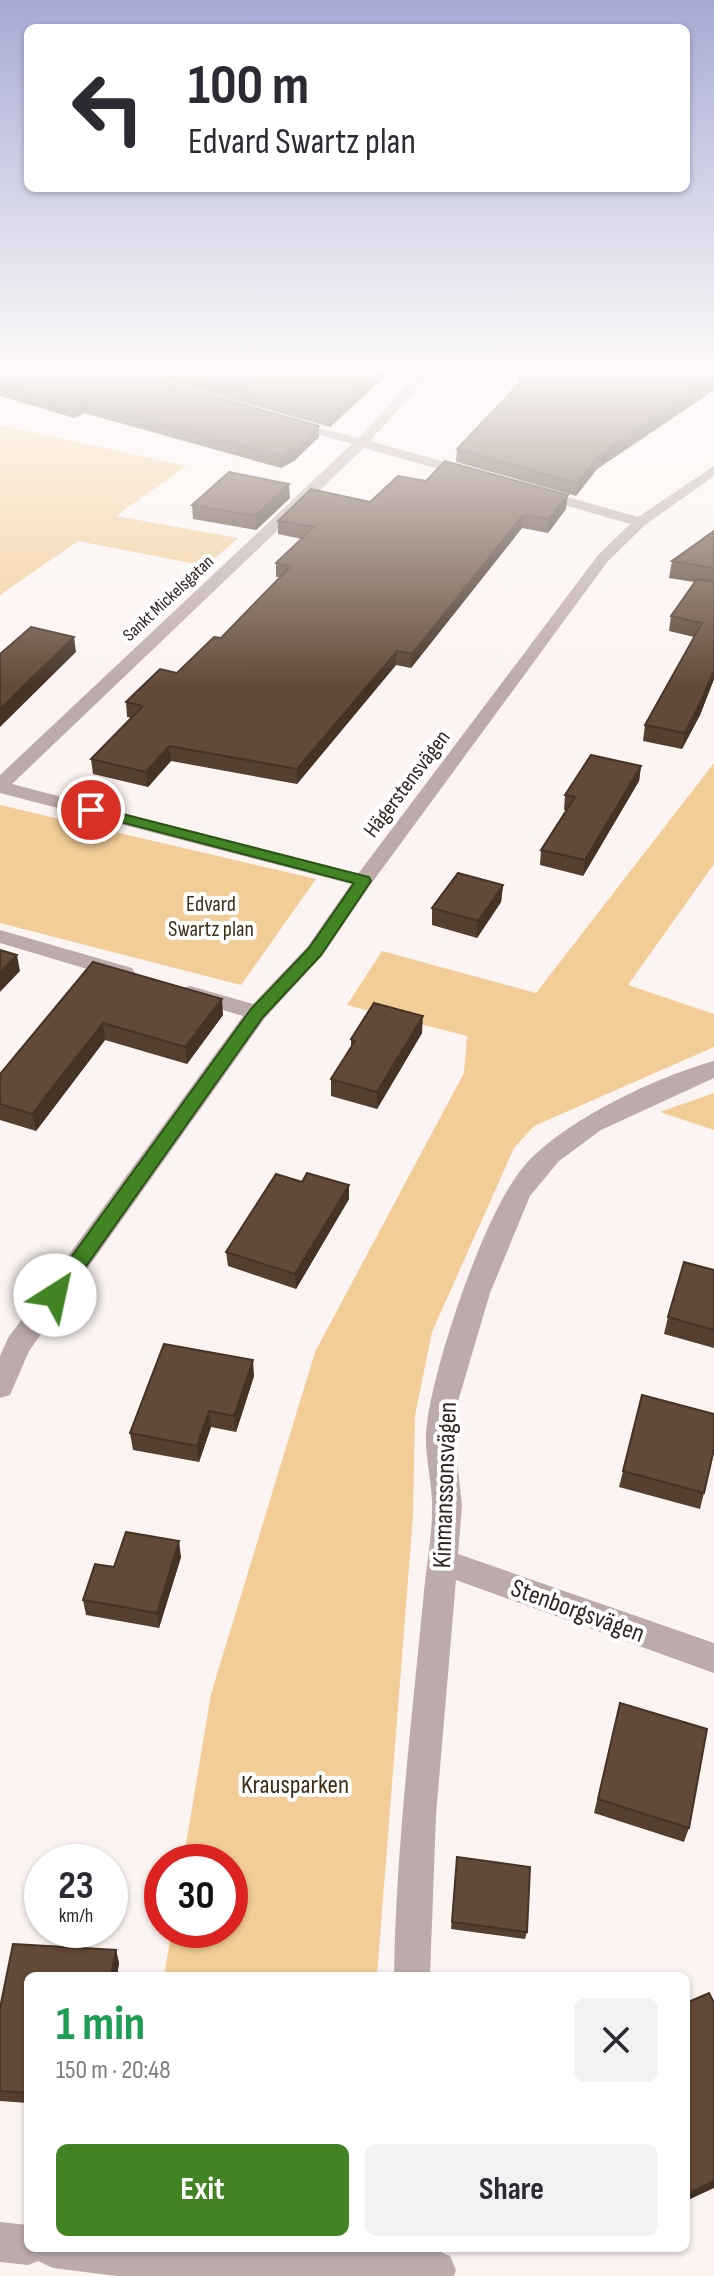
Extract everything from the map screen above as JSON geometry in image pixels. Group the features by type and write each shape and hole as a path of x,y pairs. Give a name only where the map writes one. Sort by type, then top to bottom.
{"street":[{"name":"Sankt Mickelsgatan","path":"0,786 327,475"},
{"name":"Hägerstensvägen","path":"0,1387 18,1346 257,1013 315,951 363,881 603,558 640,522 707,475"},
{"path":"525,489 640,522"},
{"path":"0,786 363,881"},
{"path":"0,936 257,1013"},
{"name":"Kinmanssonsvägen","path":"412,1972 425,1712 447,1506 440,1425 446,1392 491,1258 529,1177 549,1154 578,1135 714,1069"},
{"name":"Stenborgsvägen","path":"442,1562 714,1658"},
{"path":"0,2242 24,2245"},
{"path":"87,2252 246,2271 435,2265"}],"green space":[{"path":"0,475 173,475 116,516 238,538 206,566 78,541 0,595"},
{"name":"Krausparken","path":"714,763 714,864 628,985 714,1014 714,1047 534,1126 514,1148 432,1332 415,1416 413,1516 377,1972 165,1972 169,1948 248,1948 248,1844 186,1844 211,1694 315,1352 464,1073 467,1036 347,1005 382,951 536,993"},
{"name":"Edvard Swartz plan","path":"0,805 316,879 241,985 0,923"},
{"path":"714,1093 714,1130 660,1112"}],"building":[{"path":"225,475 245,475 289,484 255,516 192,505"},
{"path":"431,475 496,475 568,495 549,519 523,515 412,654 397,651 297,769 169,746 146,772 91,759 143,706 126,702 160,669 177,673 214,637 221,638 291,566 276,563 314,527 278,521 311,489 370,502 398,476 426,481"},
{"path":"550,475 583,475 577,483"},
{"path":"714,531 714,568 672,561"},
{"path":"697,579 714,582 714,670 685,733 645,725 702,623 671,616"},
{"path":"31,627 74,637 0,709 0,654"},
{"path":"591,755 641,766 585,860 541,850 575,797 565,795"},
{"path":"458,873 503,885 478,921 432,908"},
{"path":"0,950 17,955 0,973"},
{"path":"93,962 222,999 185,1047 103,1023 32,1114 0,1104 0,1074"},
{"path":"374,1003 423,1016 377,1092 331,1079"},
{"path":"307,1173 349,1185 295,1274 226,1252 276,1174 302,1182"},
{"path":"684,1262 714,1270 714,1330 668,1317"},
{"path":"164,1344 253,1360 234,1416 209,1411 197,1446 130,1433"},
{"path":"642,1395 714,1414 714,1449 704,1493 623,1471"},
{"path":"126,1532 179,1541 157,1613 83,1600 95,1564 114,1567"},
{"path":"620,1703 707,1729 689,1828 598,1799"},
{"path":"457,1857 530,1867 527,1932 452,1922"},
{"path":"13,1944 24,1945 24,1948 116,1950 112,1972 24,1972 24,2093 0,2091 0,2008"},
{"path":"709,1993 714,2003 714,2181 690,2193 690,2001"}],"route":[{"path":"55,1295 257,1013 315,951 363,881 91,810"}]}
